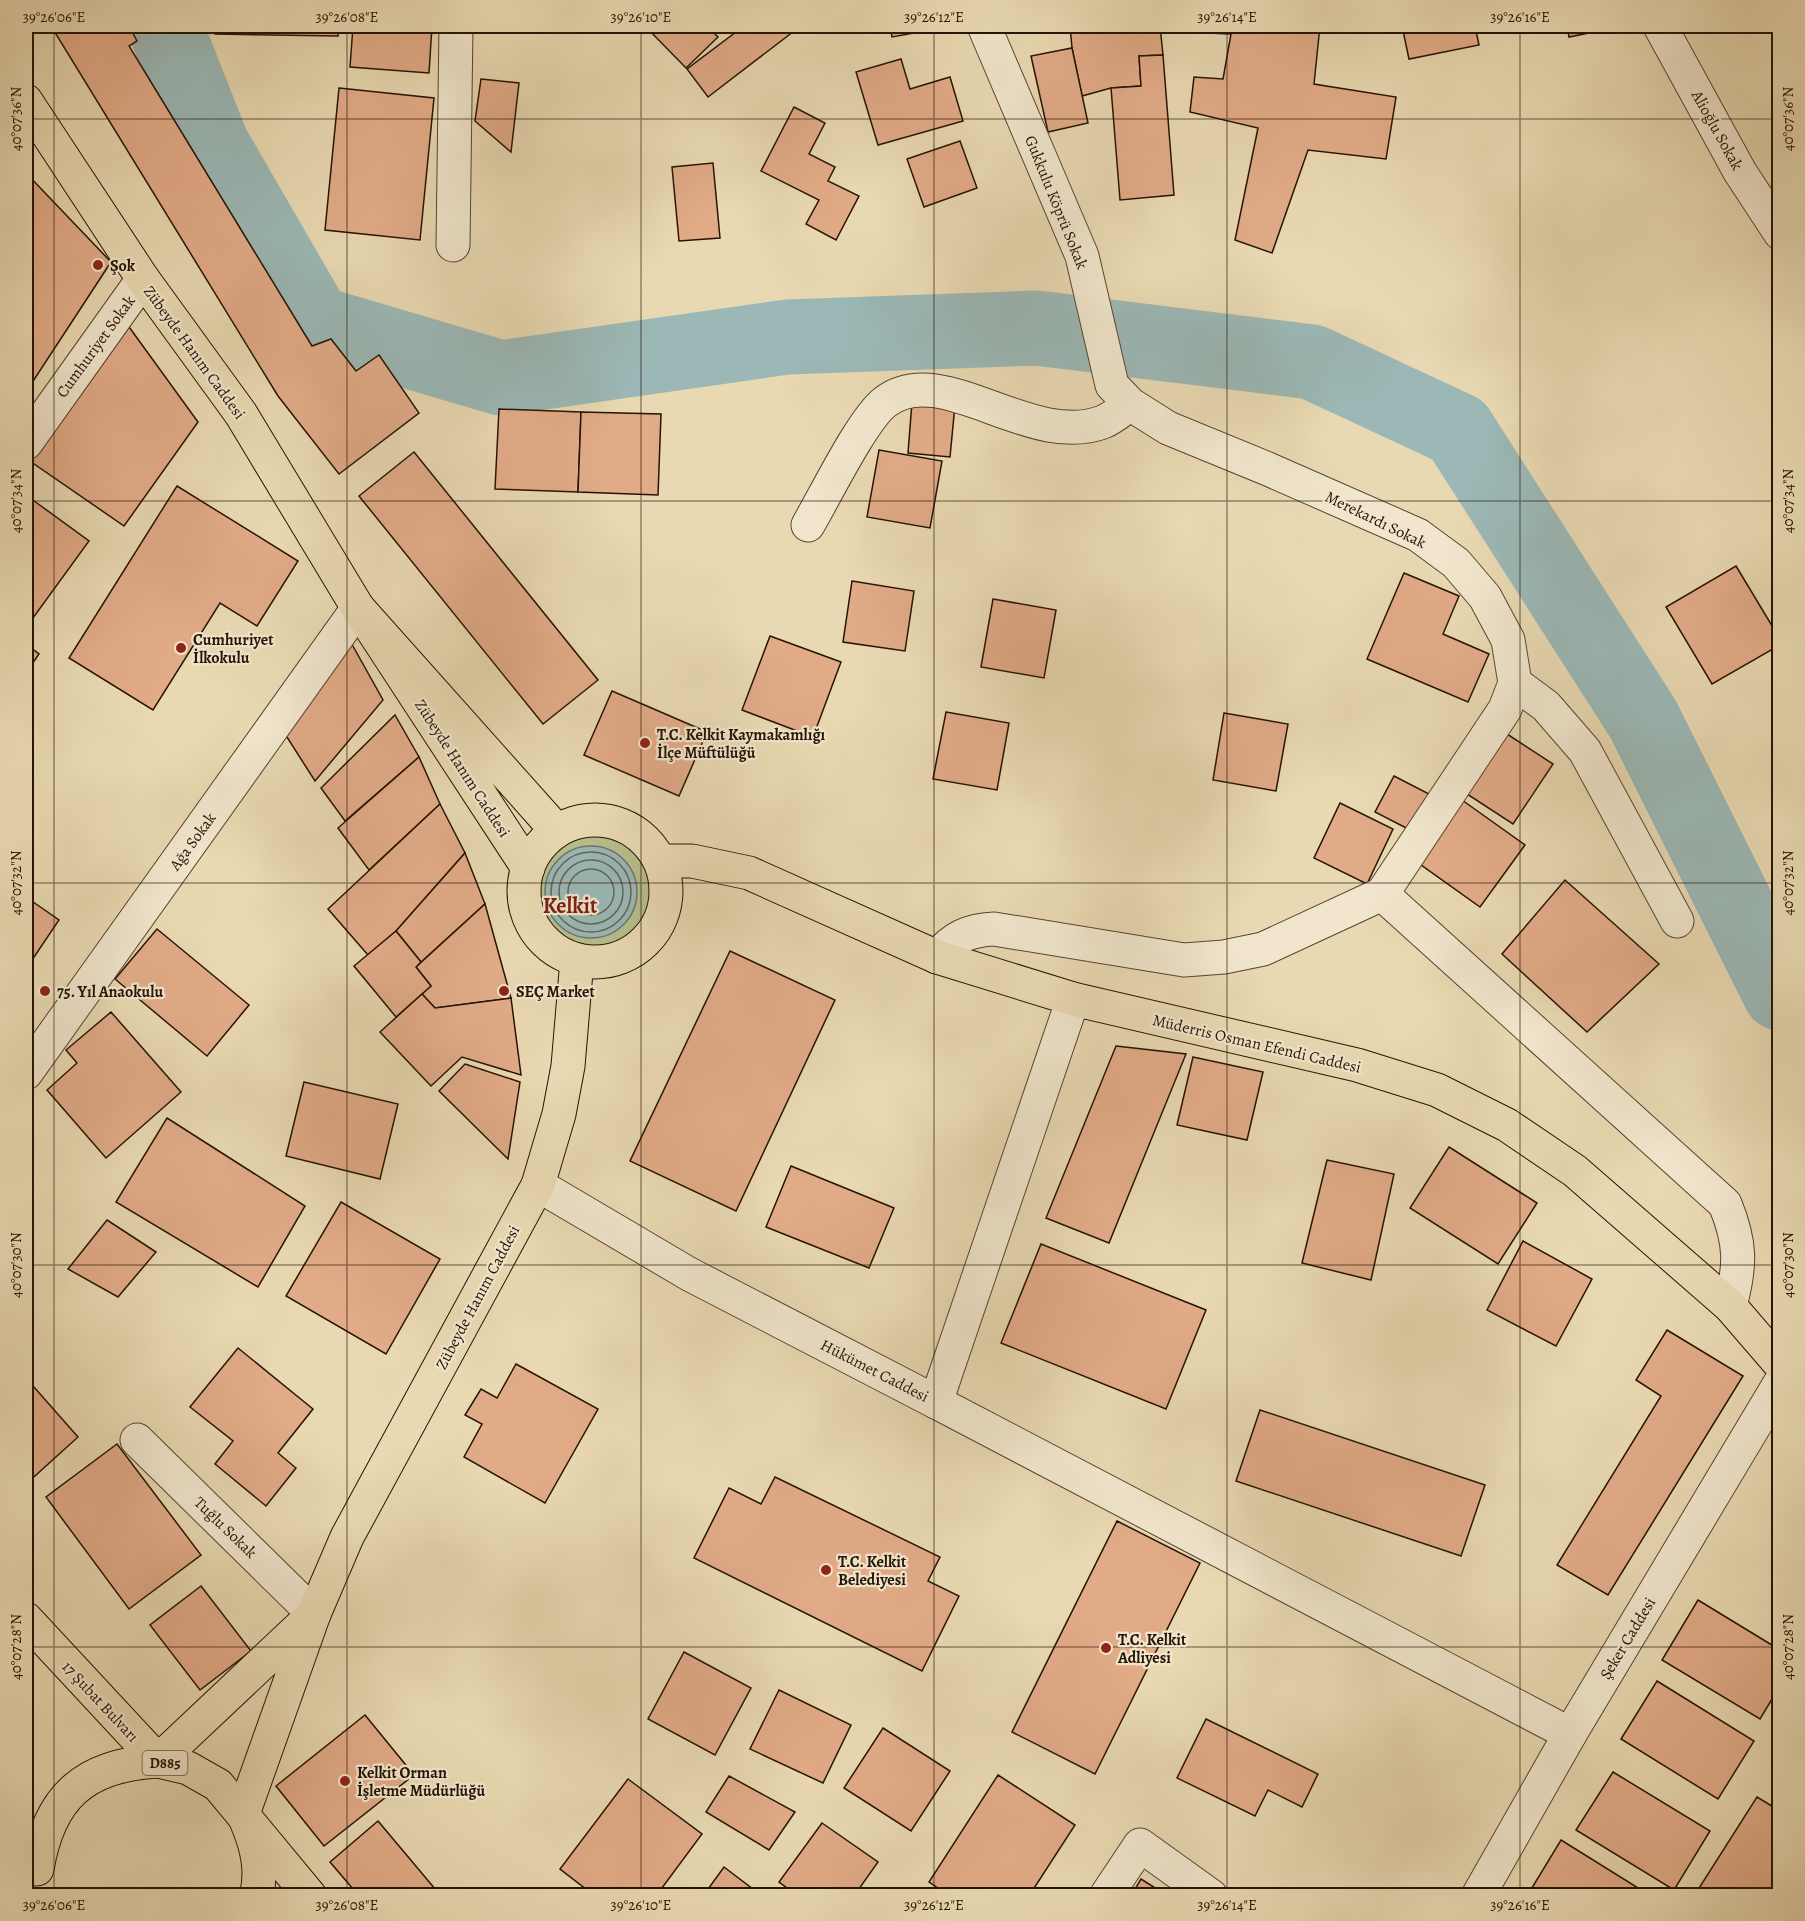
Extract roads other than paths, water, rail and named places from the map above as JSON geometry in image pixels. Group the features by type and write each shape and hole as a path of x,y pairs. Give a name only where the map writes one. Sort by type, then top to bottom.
{"main road":[{"name":"Zübeyde Hanım Caddesi","path":"26,101 143,279 241,414 358,608 528,868"},
{"name":"Zübeyde Hanım Caddesi","path":"358,608 557,831"},
{"path":"604,821 627,827 646,841 660,861 666,883 665,906 657,927 642,945 623,957 600,962 577,960 556,951 539,935 528,915 524,892 528,868 539,847 557,831 579,822 604,821"},
{"name":"Müderris Osman Efendi Caddesi","path":"660,861 692,861 749,873 937,957 1073,999 1357,1065 1437,1090 1507,1125 1575,1171 1730,1306 1779,1365"},
{"name":"Zübeyde Hanım Caddesi","path":"243,1814 314,1614 346,1537 538,1185 559,1114 568,1066 577,960"},
{"name":"Zübeyde Hanım Caddesi","path":"158,1761 314,1614"},
{"name":"17 Şubat Bulvarı","path":"26,1620 158,1761"},
{"path":"35,1873 42,1838 55,1811 75,1789 99,1772 128,1763 158,1761"},
{"name":"D885","path":"158,1761 188,1768 218,1785 310,1896"},
{"path":"243,1814 257,1849 259,1885 256,1896"}],"street":[{"path":"453,245 456,26"},
{"name":"Gukkulu Köprü Sokak","path":"984,26 1082,256 1121,394"},
{"name":"Alioğlu Sokak","path":"1660,26 1740,172 1779,233"},
{"name":"Cumhuriyet Sokak","path":"26,443 143,279"},
{"path":"808,525 873,413 900,393 916,389 932,389 1029,422 1070,428 1105,421 1121,394"},
{"name":"Merekardı Sokak","path":"1121,394 1168,428 1418,535 1456,563 1485,597 1508,640 1515,683"},
{"name":"Ağa Sokak","path":"26,1073 144,893 358,608"},
{"path":"937,957 960,935 977,929 994,929 1184,960 1224,957 1272,946 1382,894 1505,709 1515,683 1546,706 1585,750 1677,921"},
{"path":"1382,894 1725,1204 1735,1229 1740,1255 1737,1281 1730,1306"},
{"name":"Hükümet Caddesi","path":"538,1185 688,1274 936,1402 1073,999"},
{"name":"Şeker Caddesi","path":"1478,1896 1570,1734 1779,1383"},
{"path":"936,1402 1570,1734"},
{"name":"Tuğlu Sokak","path":"137,1440 314,1614"},
{"path":"1106,1896 1140,1845 1211,1896"}],"water":[{"path":"591,846 609,849 624,859 634,874 637,892 634,910 624,925 609,935 591,938 573,935 558,925 548,910 545,892 548,874 558,859 573,849"}],"waterway":[{"path":"165,26 212,145 315,323 501,378 787,337 1036,328 1312,362 1458,430 1643,719 1780,993"}],"place":[{"name":"Şok","path":"98,265"},
{"name":"Cumhuriyet İlkokulu","path":"181,648"},
{"name":"T.C. Kelkit Kaymakamlığı İlçe Müftülüğü","path":"645,743"},
{"name":"75. Yıl Anaokulu","path":"45,991"},
{"name":"SEÇ Market","path":"504,991"},
{"name":"T.C. Kelkit Belediyesi","path":"826,1570"},
{"name":"T.C. Kelkit Adliyesi","path":"1106,1648"},
{"name":"Kelkit Orman İşletme Müdürlüğü","path":"345,1781"}],"district":[{"name":"Kelkit","path":"570,905"}]}
